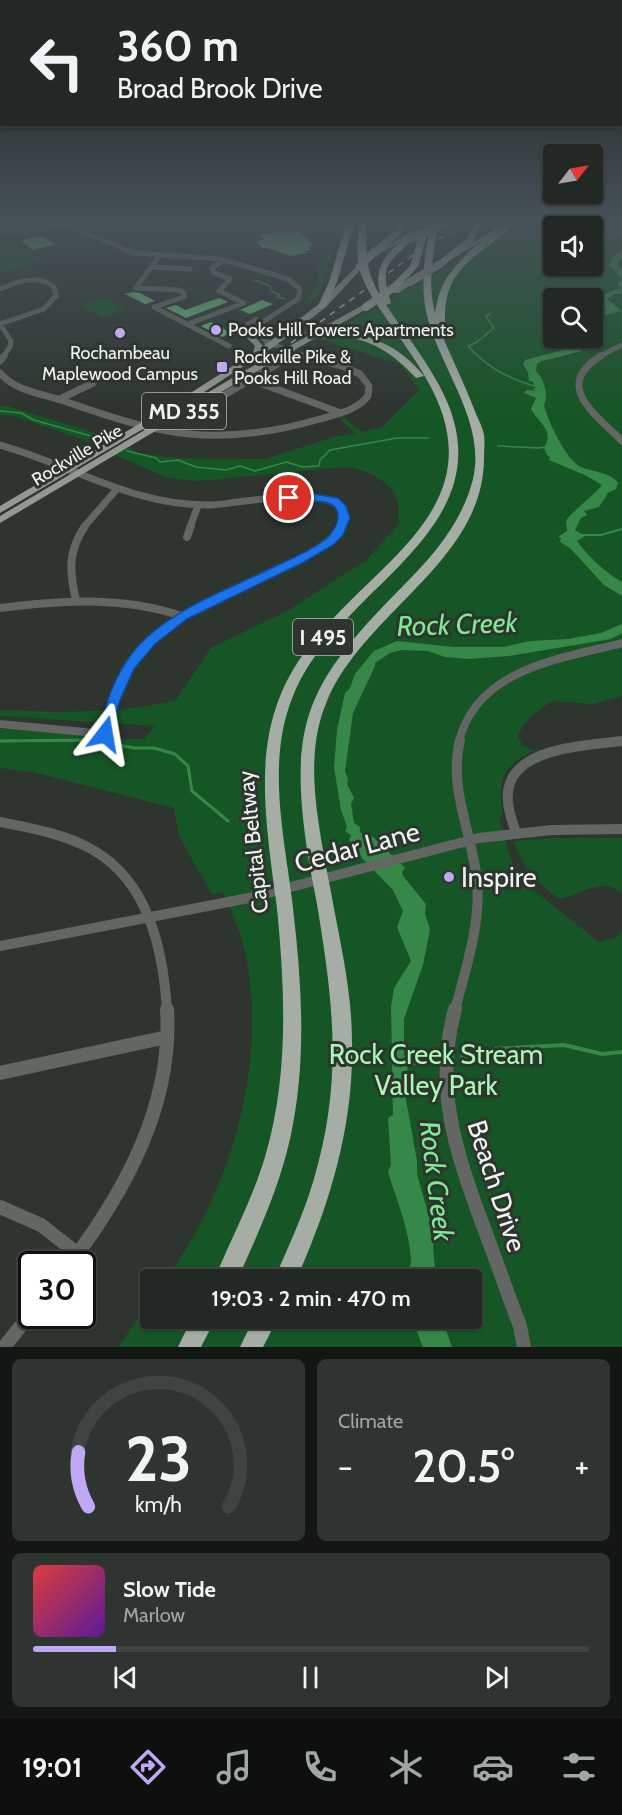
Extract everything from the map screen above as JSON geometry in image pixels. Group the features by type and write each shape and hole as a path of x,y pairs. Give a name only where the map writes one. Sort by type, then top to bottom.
{"highway":[{"path":"322,306 332,284"},
{"name":"Capital Beltway","path":"230,1269 265,1189 280,1139 288,1091 294,1015 285,908 270,786 270,749 277,718 286,692 317,644 425,531 449,484 455,453 453,436 438,393 370,284"},
{"path":"382,284 396,327"},
{"path":"366,307 399,284"},
{"name":"I 495","path":"290,1269 318,1203 332,1148 340,1097 343,1054 341,1007 316,862 306,779 307,750 312,723 323,692 345,655 452,539 473,504 481,471 481,454 476,427 445,358 429,313 426,284"},
{"path":"447,284 441,302 441,327 461,391"},
{"path":"315,336 335,333 359,336 387,347 403,358 432,394 453,436"},
{"path":"189,1347 199,1329"},
{"path":"251,1347 261,1329"}],"main road":[{"name":"Rockville Pike","path":"0,510 181,403 272,344 322,306 342,284"},
{"path":"394,289 406,284"},
{"name":"Rockville Pike","path":"0,520 366,307"},
{"path":"251,338 259,346 257,352"}],"street":[{"path":"0,361 10,347 11,341 0,324 44,309 56,296 56,290 49,284"},
{"path":"139,284 136,288 179,290 184,293 184,297 154,307 229,346"},
{"path":"188,324 244,303 219,291 226,284"},
{"path":"272,344 252,333 251,328 287,307 300,294 294,284"},
{"path":"0,373 3,381 17,386 144,424 189,434 254,434 282,430 357,407 368,396 369,386 360,374 342,366 251,338 243,332 245,325 287,307"},
{"path":"622,345 591,361 582,371 578,383 580,396 585,405 622,441"},
{"name":"Rockville Pike","path":"161,428 292,352"},
{"path":"249,379 342,413"},
{"path":"60,399 93,383"},
{"path":"0,445 80,473 116,490 152,500 198,506 232,505 308,496 334,501 342,508 344,518 338,533 321,548 182,616 151,641 128,667 113,700 105,734 0,724"},
{"path":"76,600 69,571 74,544 89,520 116,490"},
{"path":"187,537 198,506"},
{"path":"0,608 76,600 132,601 182,616"},
{"name":"Beach Drive","path":"524,1347 520,1326 457,1156 446,1101 448,1034 471,950 477,910 477,879 457,786 455,762 460,735 474,708 496,686 527,668 559,656 622,644"},
{"path":"516,833 508,814 506,790 513,774 521,766 541,756 559,751 622,741"},
{"path":"0,822 73,840 97,853 117,868 143,901 158,936 166,1000 167,1058 162,1082 144,1143 116,1200 80,1251"},
{"name":"Cedar Lane","path":"0,946 249,898 468,841 516,833 622,829"},
{"path":"0,1073 167,1037"},
{"path":"0,1207 41,1225 66,1251"},
{"path":"4,1347 18,1329"}],"green space":[{"path":"317,284 322,284 319,293 311,302 302,307"},
{"name":"Rock Creek Stream Valley Park","path":"417,284 622,284 622,696 592,704 552,701 531,716 517,735 523,746 534,751 514,763 504,776 501,793 503,815 499,817 516,876 599,942 617,937 622,931 622,1347 118,1347 140,1316 140,1329 482,1329 482,1269 173,1269 207,1210 223,1173 236,1134 245,1095 251,1054 252,1014 248,963 243,942 223,892 212,895 179,836 174,808 33,772 0,768 0,729 144,739 155,726 0,716 0,710 62,712 122,710 175,701 211,648 289,610 365,561 399,524 398,503 389,486 359,469 343,467 198,481 168,478 113,454 126,445 138,453 175,458 265,459 337,436 355,433 339,418 343,417 362,432 382,427 419,390 400,364 319,339"},
{"path":"104,298 125,309 102,317 81,306"},
{"path":"0,406 7,406 112,438 99,445 14,416 0,415"},
{"path":"554,838 622,838 622,893 614,888 598,886 560,899 543,886 526,868 513,841"}],"shaded area":[{"path":"618,284 622,284 622,294 615,294 607,299 622,311 603,316 603,312 607,311 603,306 603,294 621,288"},
{"path":"571,348 582,348 582,351 542,361 537,364 536,371 545,387 544,405 550,421 570,457 581,467 606,474 618,483 616,489 608,493 599,507 584,511 587,515 581,518 575,530 585,536 577,541 586,552 622,582 622,596 604,585 571,549 560,542 561,538 558,537 567,531 567,519 602,485 549,460 550,457 544,448 547,442 547,432 531,409 536,398 524,393 527,390 537,391 533,390 536,387 532,381 529,381 528,372 523,364 525,360"},
{"name":"Rock Creek","path":"622,624 622,633 611,639 509,656 468,659 445,657 428,651 401,650 390,653 375,663 353,713 345,771 347,784 354,798 351,804 354,823 360,827 360,832 367,838 373,837 405,868 402,872 403,876 426,904 425,914 430,929 423,965 404,1019 404,1054 408,1066 405,1082 406,1100 417,1161 417,1174 435,1238 433,1247 435,1269 409,1269 411,1263 408,1239 388,1172 391,1165 388,1118 393,1115 391,1007 394,988 411,961 397,927 403,911 393,890 361,857 349,840 351,835 345,831 347,827 341,810 334,767 337,730 345,693 350,688 355,674 374,651 397,641 453,647 504,647 530,641 568,639 601,633"},
{"path":"416,1329 446,1329 452,1347 423,1347"}],"building":[{"path":"133,292 155,301 145,304 125,294"},
{"path":"219,298 228,302 186,318 166,308 176,305 185,310"},
{"name":"Pooks Hill Towers Apartments","path":"262,300 273,304 250,314 240,310"},
{"name":"Pooks Hill Towers Apartments","path":"211,322 231,333 222,337 201,326"}],"waterway":[{"path":"264,284 270,286 271,291 279,294 277,297 285,299"},
{"path":"490,313 486,317 494,328 477,342 468,346 500,372 538,387"},
{"path":"0,411 21,413 34,420 105,440"},
{"path":"127,451 156,458 160,462 178,460 196,467 226,470 240,466 255,471 286,462 303,467 319,466 320,460 330,450 397,438 428,438"},
{"path":"498,446 539,448 548,446"},
{"path":"581,535 601,535 622,529"},
{"path":"88,740 94,741 0,741 88,740"},
{"path":"94,741 135,748 154,748 175,754 188,766 192,791 228,821"},
{"path":"462,1057 494,1049 564,1045 602,1054 622,1052"},
{"path":"424,1063 428,1062"},
{"path":"406,1065 415,1063"}],"railway":[{"path":"291,343 373,284"}],"place":[{"name":"Pooks Hill Towers Apartments","path":"216,330"},
{"name":"Rochambeau Maplewood Campus","path":"120,333"},
{"name":"Rockville Pike & Pooks Hill Road","path":"222,367"},
{"name":"Inspire","path":"449,877"}],"route":[{"path":"105,734 113,700 128,667 151,641 182,616 321,548 338,533 344,518 342,508 334,501 308,496 289,498"}]}
